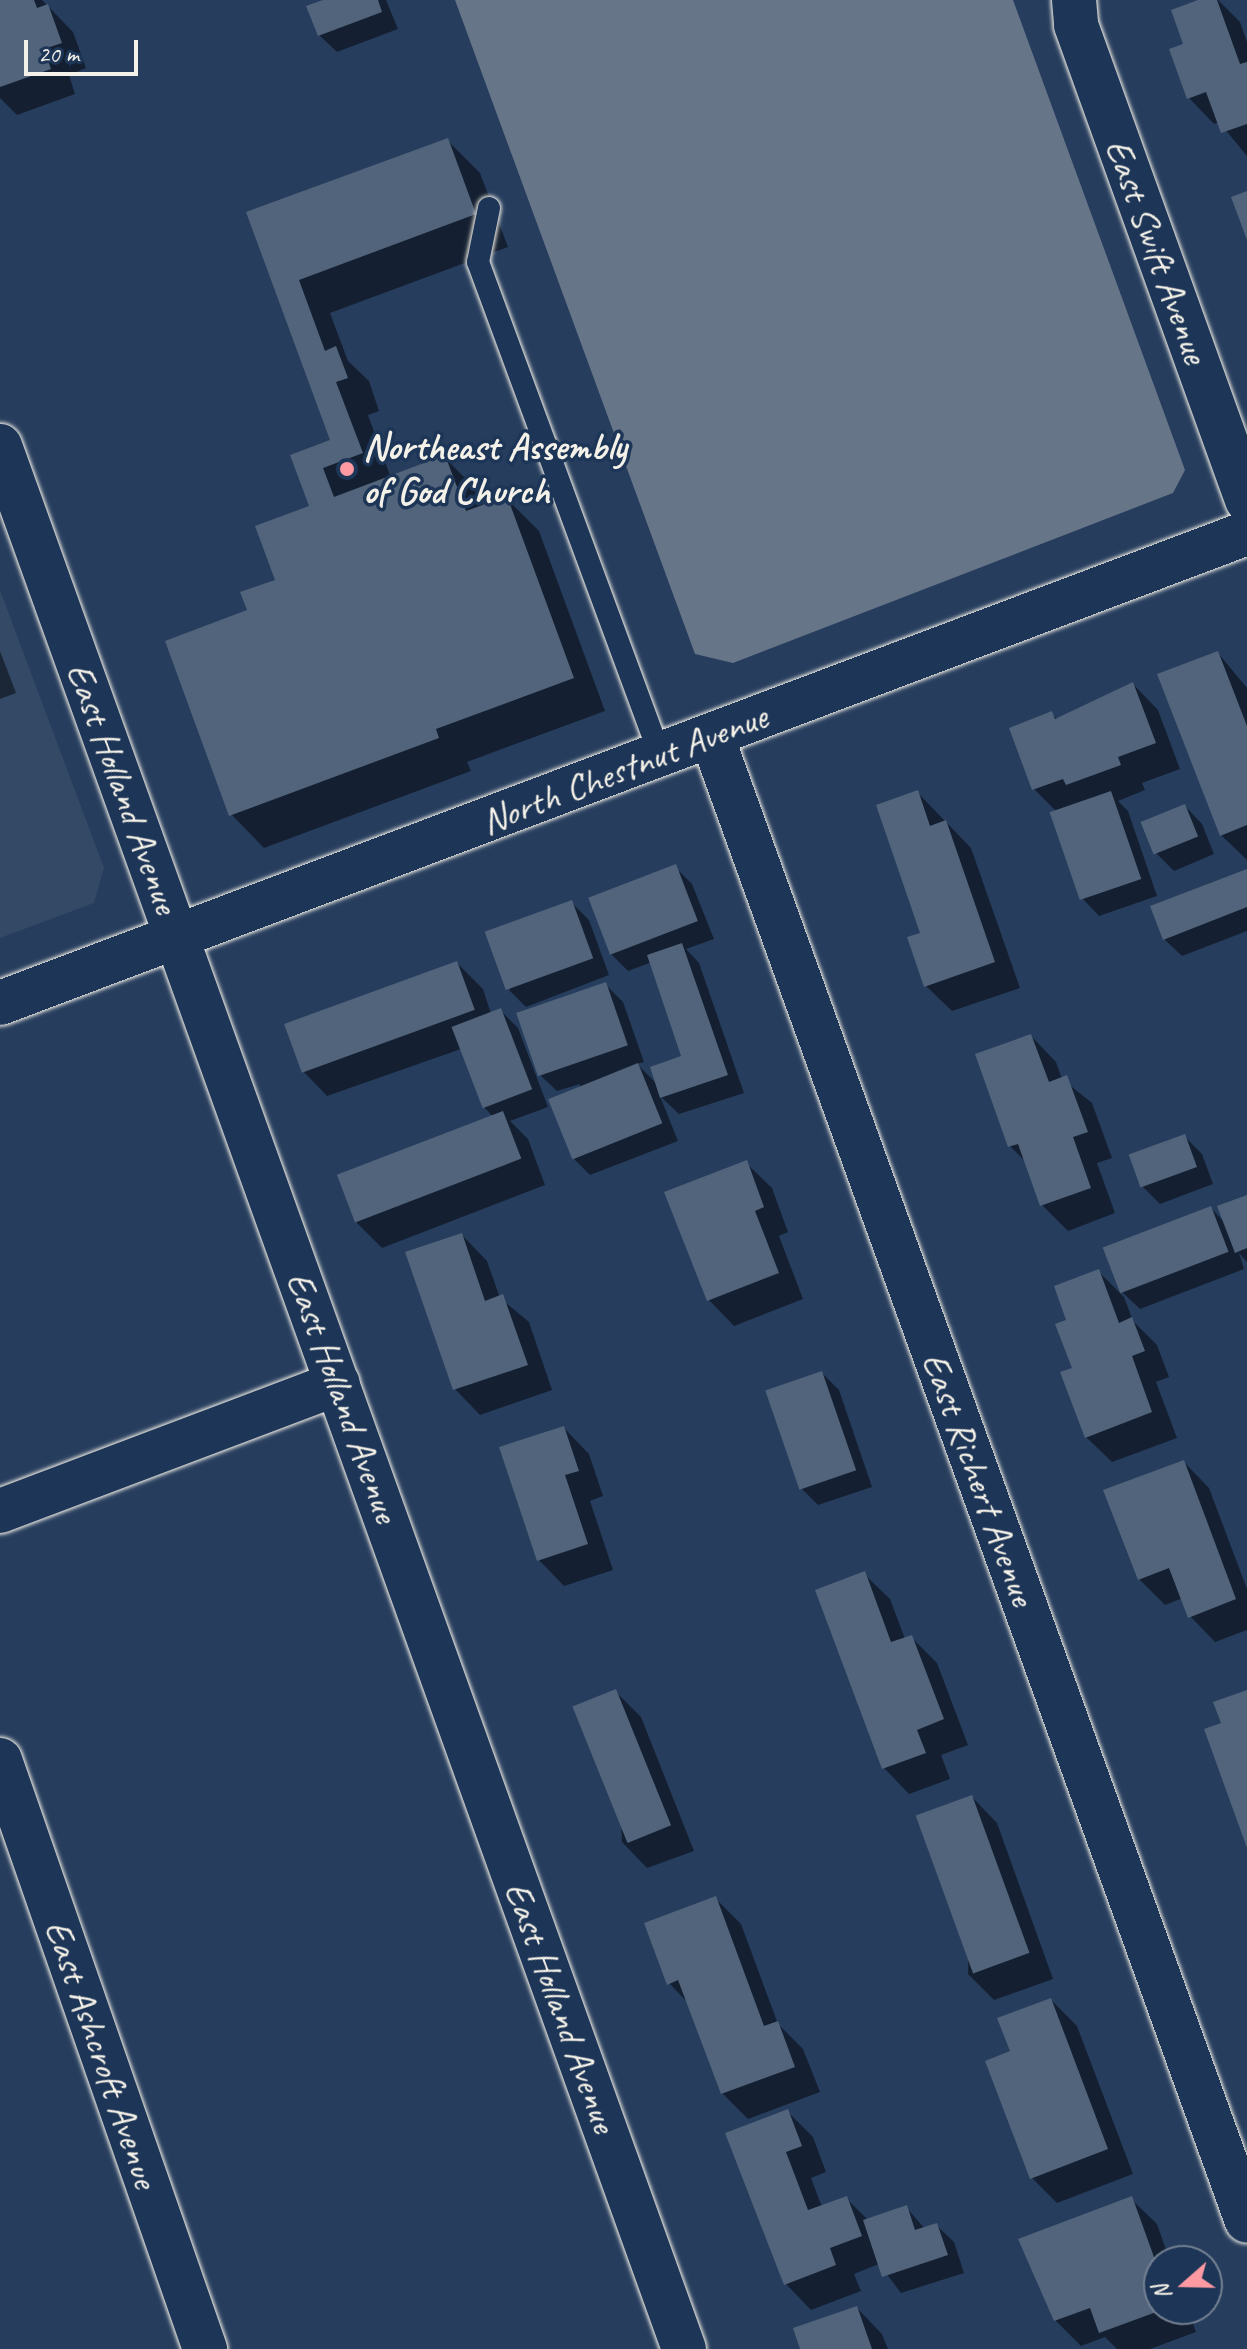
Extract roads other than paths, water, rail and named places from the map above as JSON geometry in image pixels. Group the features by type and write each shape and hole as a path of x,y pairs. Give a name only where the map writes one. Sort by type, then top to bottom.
{"street":[{"name":"East Swift Avenue","path":"1074,0 1076,25 1247,500"},
{"name":"East Holland Avenue","path":"0,446 684,2349"},
{"name":"North Chestnut Avenue","path":"0,1003 1247,533"},
{"name":"East Richert Avenue","path":"712,737 1247,2221"},
{"path":"0,1511 338,1383"},
{"name":"East Ashcroft Avenue","path":"0,1760 205,2349"}],"lane":[{"path":"489,208 478,262 660,755"}],"place":[{"name":"Northeast Assembly of God Church","path":"347,469"}]}
